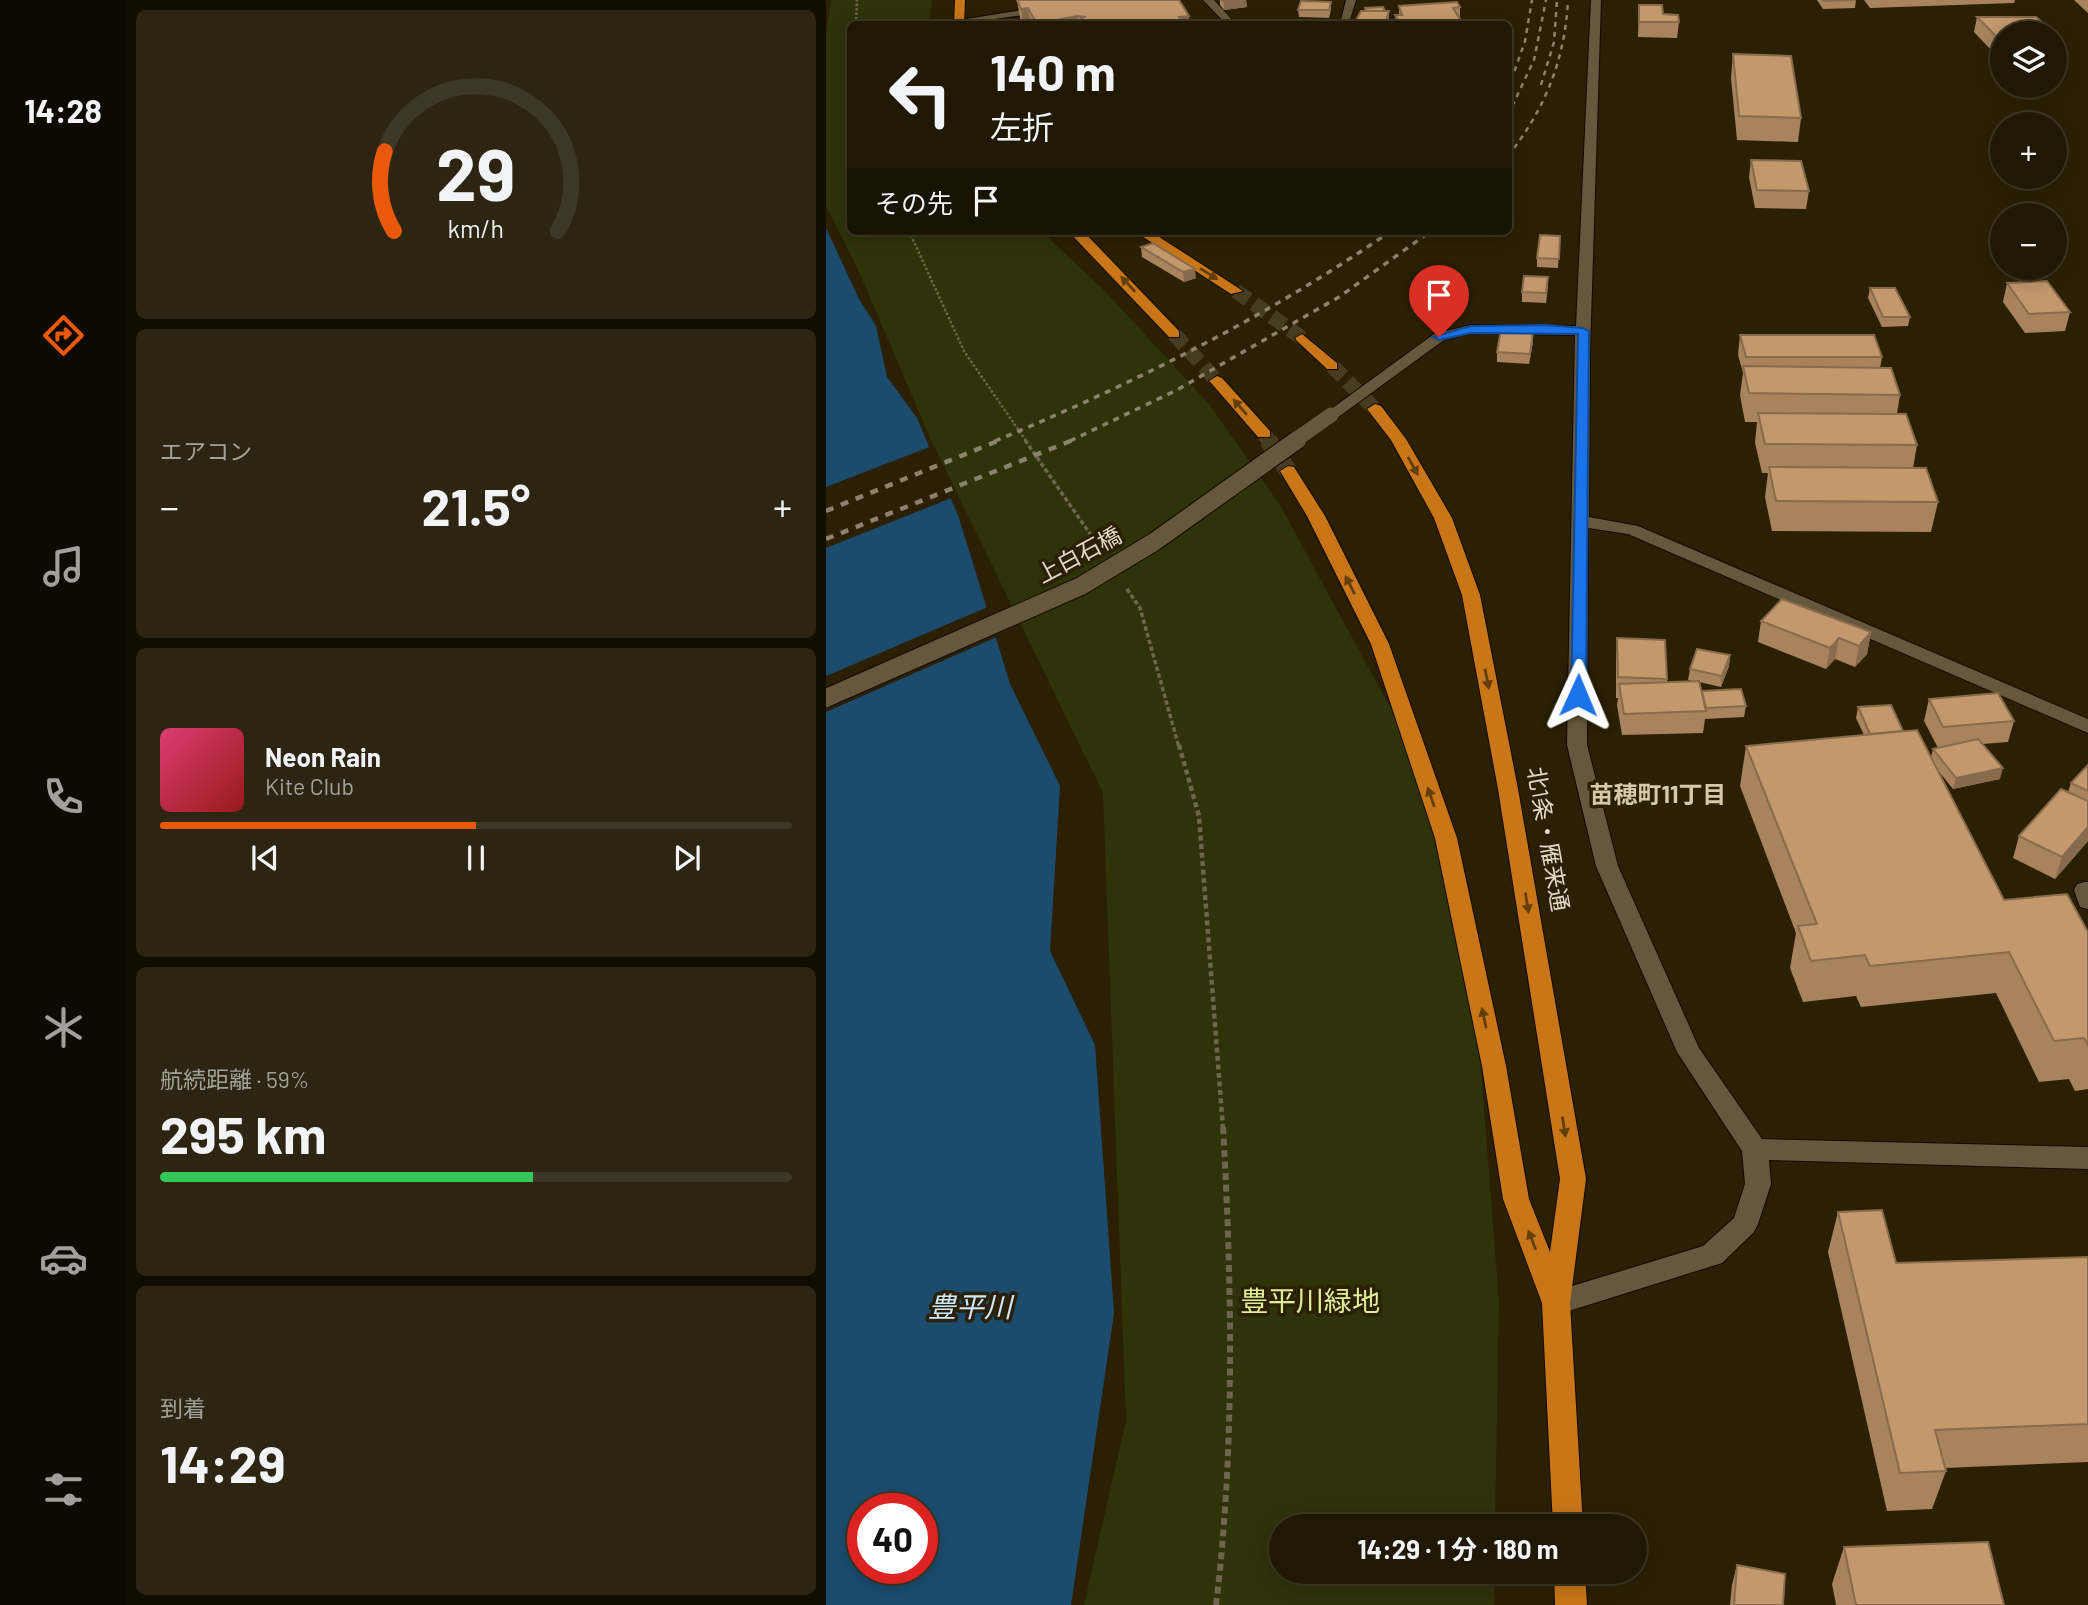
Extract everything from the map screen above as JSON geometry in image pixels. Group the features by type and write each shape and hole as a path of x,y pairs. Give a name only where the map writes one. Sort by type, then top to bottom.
{"highway":[{"path":"959,21 960,0"},
{"path":"1079,235 1174,334"},
{"path":"1147,235 1236,291"},
{"path":"1302,338 1332,366"},
{"path":"1217,381 1264,434"},
{"name":"北1条・雁来通","path":"1375,409 1398,439 1443,518 1471,595 1508,789 1573,1179 1556,1303 1567,1514"},
{"name":"北1条・雁来通","path":"1288,471 1315,516 1380,644 1446,838 1494,1066 1516,1199 1556,1303"},
{"path":"1570,1584 1571,1605"}],"street":[{"path":"1208,0 1228,21"},
{"path":"1345,21 1351,0"},
{"path":"1556,1303 1712,1255 1745,1224 1758,1184 1755,1149 1689,1052 1606,866 1577,745 1583,331 1596,0"},
{"path":"972,21 1065,7"},
{"name":"上白石橋","path":"826,698 1081,586 1154,542 1439,337 1471,329 1546,328 1583,331"},
{"path":"1581,521 1632,530 2088,727"},
{"path":"2088,890 2084,890 2088,901"},
{"path":"1755,1149 2088,1158"}],"path":[{"path":"856,21 857,0"},
{"path":"911,235 964,351 1102,552"},
{"path":"1125,585 1140,607 1199,816 1218,1034 1230,1252 1226,1532 1216,1605"}],"green space":[{"name":"豊平川緑地","path":"831,0 932,0 929,21 847,21 847,235 1045,235 1102,288 1209,404 1280,505 1398,722 1469,915 1499,1301 1495,1514 1269,1514 1269,1584 1495,1584 1494,1605 1084,1605 1126,1420 1103,793 931,440 857,267 826,206 826,34"}],"water":[{"name":"豊平川","path":"826,228 859,299 876,326 887,377 917,418 959,518 1010,684 1060,786 1050,951 1095,1045 1114,1313 1071,1605 826,1605"}],"pier":[{"path":"932,446 954,497 826,548 826,487"},
{"path":"990,606 999,636 826,712 826,676"}],"building":[{"path":"1017,0 1179,0 1189,16 1179,17 1181,21 1083,21 1081,17 1086,17 1077,16 1035,21 1028,8 1021,9"},
{"path":"1301,1 1331,2 1329,10 1298,10"},
{"path":"1457,2 1460,7 1453,8 1461,21 1399,21 1395,15 1402,15 1399,6"},
{"path":"1639,5 1662,5 1663,14 1678,15 1679,22 1639,22"},
{"path":"1383,7 1385,11 1366,11 1365,8"},
{"path":"1361,11 1389,11 1386,21 1356,21"},
{"path":"1977,17 2036,17 2040,21 1990,21 1990,30"},
{"path":"1733,54 1791,56 1801,118 1739,116"},
{"path":"1751,160 1801,161 1809,191 1757,190"},
{"path":"1540,235 1560,236 1559,259 1537,258"},
{"path":"1153,243 1195,269 1183,272 1141,247"},
{"path":"1524,276 1548,277 1546,293 1522,292"},
{"path":"2047,281 2070,312 2029,314 2007,283"},
{"path":"1870,288 1895,288 1910,317 1883,317"},
{"path":"1501,330 1533,332 1530,354 1497,352"},
{"path":"1740,335 1874,335 1882,357 1746,357"},
{"path":"1743,366 1891,368 1900,395 1749,393"},
{"path":"1758,413 1906,414 1917,445 1765,444"},
{"path":"1769,467 1926,468 1938,502 1776,501"},
{"path":"1782,599 1871,632 1859,646 1839,638 1830,648 1761,621"},
{"path":"1617,638 1665,640 1667,679 1618,677"},
{"path":"1697,649 1730,655 1722,676 1690,669"},
{"path":"1699,681 1706,711 1624,714 1619,684"},
{"path":"1741,689 1746,706 1706,708 1702,691"},
{"path":"1998,693 2014,721 1943,727 1929,699"},
{"path":"1891,705 1903,731 1870,734 1858,707"},
{"path":"1917,730 2004,900 2067,894 2088,932 2088,1045 2084,1038 2054,1041 2009,952 1870,966 1865,955 1811,961 1798,926 1817,924 1746,746"},
{"path":"1978,739 2003,768 1956,778 1933,749"},
{"path":"2088,765 2088,791 2071,783"},
{"path":"2061,789 2088,801 2088,827 2062,857 2019,836"},
{"path":"1882,1210 1896,1263 2088,1257 2088,1424 1935,1430 1946,1471 1900,1473 1838,1212"},
{"path":"1988,1542 2004,1605 1856,1605 1844,1547"},
{"path":"1737,1565 1785,1574 1783,1605 1734,1605"}],"tunnel":[{"path":"1236,291 1302,338"},
{"path":"1174,334 1217,381"},
{"path":"1332,366 1375,409"},
{"path":"1264,434 1269,441"},
{"path":"1268,440 1288,471"}],"railway":[{"path":"1512,78 1525,41 1532,0"},
{"path":"1512,107 1534,60 1546,0"},
{"path":"1541,85 1554,42 1557,0"},
{"path":"1512,150 1533,120 1551,83 1563,43 1568,0"},
{"path":"995,441 1098,396 1199,346 1297,292 1385,235"},
{"path":"1070,441 1175,391 1339,297 1425,235"},
{"path":"826,511 1000,440"},
{"path":"826,539 1073,440"}],"district":[{"name":"苗穂町11丁目","path":"1658,795"}],"route":[{"path":"1439,337 1471,329 1546,328 1583,331 1578,695"}]}
